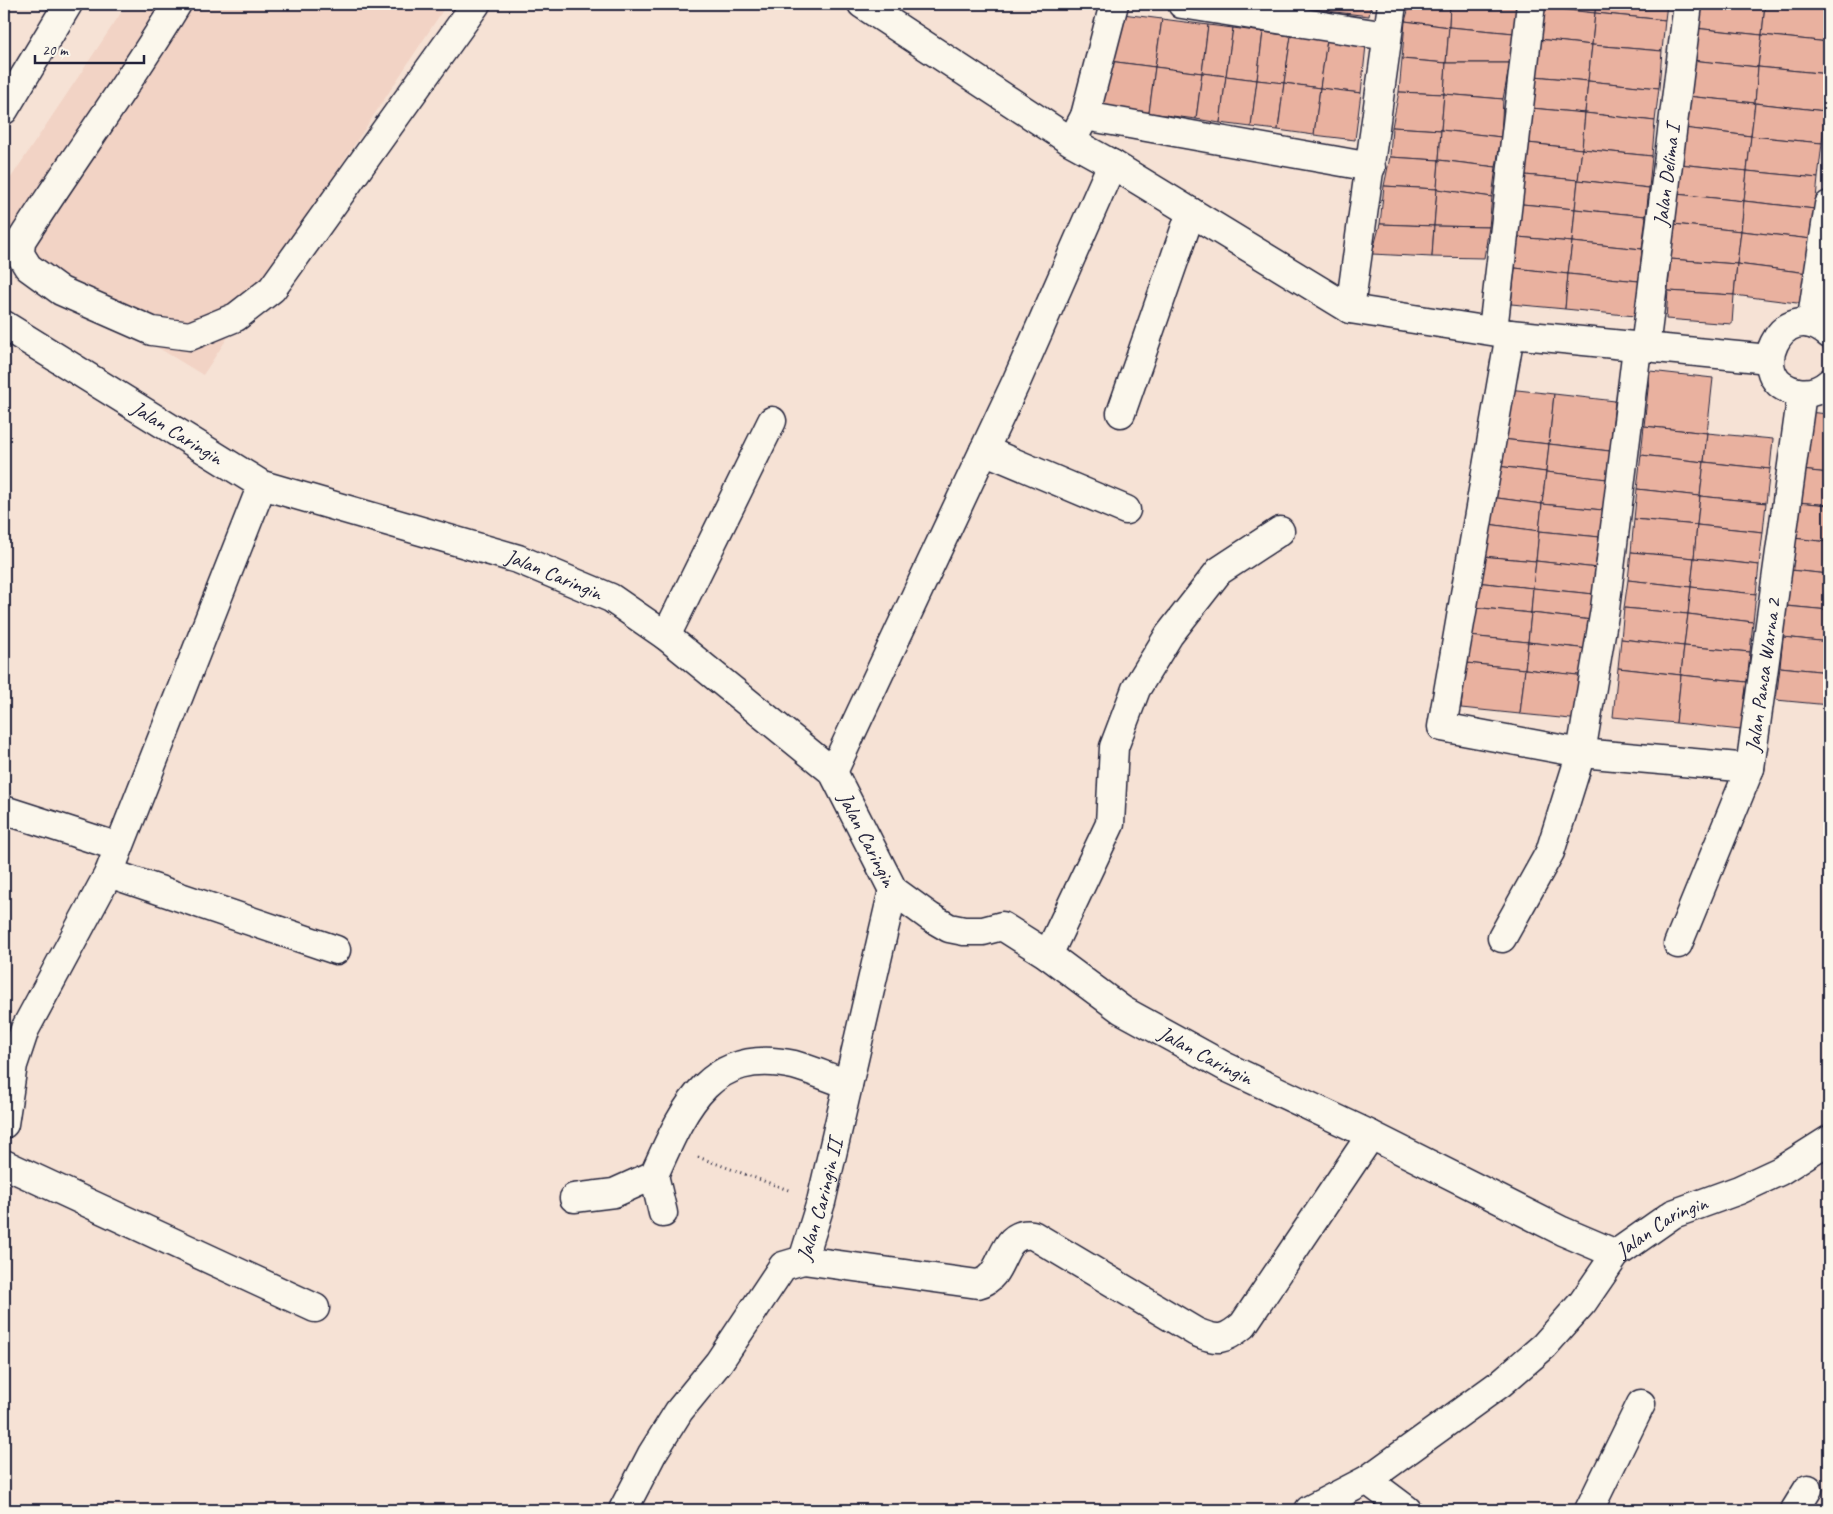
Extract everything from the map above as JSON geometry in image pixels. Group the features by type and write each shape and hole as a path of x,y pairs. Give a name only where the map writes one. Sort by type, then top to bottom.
{"street":[{"path":"4,110 68,4"},
{"path":"177,4 138,68 20,241 20,254 28,267 61,291 152,331 190,336 236,317 272,289 476,4"},
{"path":"862,4 1072,142 1112,164 1350,309 1502,332 1641,348 1769,359"},
{"path":"1072,142 1085,116 1114,4"},
{"path":"1182,4 1388,36"},
{"path":"1350,309 1392,4"},
{"path":"1531,4 1502,332 1442,727 1581,753 1750,768"},
{"name":"Jalan Delima I","path":"1502,938 1550,852 1581,753 1605,609 1688,4"},
{"path":"1085,116 1371,167"},
{"path":"833,772 984,450 1112,164"},
{"path":"1829,205 1820,329 1795,324 1782,331 1772,344 1769,359 1776,379 1792,391 1802,393 1813,392 1829,383"},
{"path":"1121,413 1191,212"},
{"name":"Jalan Caringin","path":"4,325 262,485 518,559 610,598 666,636 833,772 893,890 930,917 949,928 964,931 982,931 1002,926 1048,955 1122,1010 1226,1067 1371,1135 1562,1231 1616,1254 1673,1214 1747,1186 1780,1171 1829,1140"},
{"name":"Jalan Panca Warna 2","path":"1678,944 1750,768 1802,393"},
{"path":"666,636 772,421"},
{"path":"984,450 1126,510"},
{"path":"4,1124 13,1065 25,1029 109,873 262,485"},
{"path":"1048,955 1110,824 1114,747 1136,689 1169,636 1219,571 1280,531"},
{"path":"4,810 119,847"},
{"path":"109,873 336,950"},
{"name":"Jalan Caringin II","path":"623,1510 652,1454 679,1411 719,1362 783,1266 803,1260 821,1202 893,890"},
{"path":"663,1212 654,1175 667,1146 697,1092 717,1074 758,1062 793,1065 848,1084"},
{"path":"803,1260 978,1284 985,1283 991,1277 1014,1237 1024,1234 1034,1235 1196,1332 1212,1339 1225,1338 1242,1325 1371,1135"},
{"path":"4,1164 315,1308"},
{"path":"574,1198 614,1193 654,1175"},
{"path":"1309,1510 1367,1480 1501,1382 1544,1346 1583,1302 1616,1254"},
{"path":"1589,1510 1641,1404"},
{"path":"1367,1480 1407,1510"}],"path":[{"path":"667,1146 821,1202"}],"shaded area":[{"path":"127,4 447,4 203,375 4,254 4,188"}],"building":[{"path":"1289,4 1328,4 1327,11 1289,6"},
{"path":"1328,4 1371,4 1369,16 1327,11"},
{"path":"1410,4 1450,4 1449,27 1405,21"},
{"path":"1450,4 1518,4 1514,33 1449,27"},
{"path":"1542,4 1596,4 1595,13 1541,7"},
{"path":"1596,4 1667,4 1665,20 1595,13"},
{"path":"1696,4 1765,4 1762,35 1694,28"},
{"path":"1765,4 1829,4 1829,42 1762,35"},
{"path":"1541,7 1595,13 1592,45 1538,39"},
{"path":"1115,13 1162,19 1155,67 1109,61"},
{"path":"1595,13 1665,20 1662,51 1592,45"},
{"path":"1162,19 1208,25 1202,73 1155,67"},
{"path":"1405,21 1449,27 1446,63 1402,59"},
{"path":"1208,25 1233,28 1226,76 1202,73"},
{"path":"1449,27 1514,33 1510,63 1446,63"},
{"path":"1233,28 1263,32 1257,80 1226,76"},
{"path":"1694,28 1762,35 1758,67 1691,60"},
{"path":"1263,32 1291,36 1284,83 1257,80"},
{"path":"1762,35 1829,42 1829,74 1758,67"},
{"path":"1291,36 1327,40 1320,88 1284,83"},
{"path":"1538,39 1592,45 1588,81 1534,76"},
{"path":"1327,40 1366,45 1361,93 1320,88"},
{"path":"1592,45 1662,51 1659,88 1588,81"},
{"path":"1402,59 1446,63 1444,94 1399,92"},
{"path":"1691,60 1758,67 1755,103 1686,96"},
{"path":"1109,61 1155,67 1149,113 1103,107"},
{"path":"1446,63 1510,63 1503,99 1444,94"},
{"path":"1155,67 1202,73 1196,119 1149,113"},
{"path":"1758,67 1829,74 1825,111 1755,103"},
{"path":"1202,73 1226,76 1220,123 1196,119"},
{"path":"1226,76 1257,80 1251,127 1220,123"},
{"path":"1534,76 1588,81 1585,113 1531,108"},
{"path":"1257,80 1284,83 1278,130 1251,127"},
{"path":"1588,81 1659,88 1655,121 1585,113"},
{"path":"1284,83 1320,88 1314,135 1278,130"},
{"path":"1320,88 1361,93 1355,140 1314,135"},
{"path":"1399,92 1444,94 1441,130 1392,127"},
{"path":"1444,94 1503,99 1501,137 1441,130"},
{"path":"1686,96 1755,103 1751,136 1683,128"},
{"path":"1755,103 1825,111 1822,143 1751,136"},
{"path":"1531,108 1585,113 1582,149 1528,143"},
{"path":"1585,113 1655,121 1652,156 1582,149"},
{"path":"1392,127 1441,130 1439,160 1390,157"},
{"path":"1683,128 1751,136 1747,171 1679,164"},
{"path":"1441,130 1501,137 1496,167 1439,160"},
{"path":"1751,136 1822,143 1818,178 1747,171"},
{"path":"1528,143 1582,149 1578,180 1525,175"},
{"path":"1582,149 1652,156 1649,188 1578,180"},
{"path":"1390,157 1439,160 1437,189 1384,186"},
{"path":"1439,160 1496,167 1492,197 1437,189"},
{"path":"1679,164 1747,171 1744,201 1676,194"},
{"path":"1747,171 1818,178 1815,209 1744,201"},
{"path":"1525,175 1578,180 1575,209 1522,204"},
{"path":"1578,180 1649,188 1646,216 1575,209"},
{"path":"1384,186 1437,189 1434,226 1380,224"},
{"path":"1437,189 1492,197 1489,227 1434,226"},
{"path":"1676,194 1744,201 1741,231 1673,224"},
{"path":"1744,201 1815,209 1812,239 1741,231"},
{"path":"1522,204 1575,209 1572,242 1518,237"},
{"path":"1575,209 1646,216 1642,249 1572,242"},
{"path":"1380,224 1434,226 1432,257 1372,254"},
{"path":"1673,224 1741,231 1737,264 1670,259"},
{"path":"1434,226 1489,227 1484,258 1432,257"},
{"path":"1741,231 1812,239 1808,273 1737,264"},
{"path":"1518,237 1572,242 1568,274 1515,268"},
{"path":"1572,242 1642,249 1639,281 1568,274"},
{"path":"1670,259 1737,264 1734,295 1668,291"},
{"path":"1737,264 1808,273 1805,304 1734,295"},
{"path":"1515,268 1568,274 1565,309 1511,304"},
{"path":"1568,274 1639,281 1635,316 1565,309"},
{"path":"1668,291 1734,295 1732,324 1666,319"},
{"path":"1650,371 1713,378 1707,433 1644,426"},
{"path":"1508,389 1554,394 1549,444 1501,439"},
{"path":"1554,394 1615,401 1610,451 1549,444"},
{"path":"1807,412 1829,414 1829,473 1801,470"},
{"path":"1644,426 1707,433 1704,462 1641,455"},
{"path":"1707,433 1773,439 1770,469 1704,462"},
{"path":"1501,439 1549,444 1546,472 1497,466"},
{"path":"1549,444 1610,451 1607,479 1546,472"},
{"path":"1641,455 1704,462 1700,496 1637,489"},
{"path":"1704,462 1770,469 1766,503 1700,496"},
{"path":"1497,466 1546,472 1542,504 1490,497"},
{"path":"1801,470 1829,473 1829,505 1797,502"},
{"path":"1546,472 1607,479 1603,510 1542,504"},
{"path":"1637,489 1700,496 1697,525 1634,519"},
{"path":"1700,496 1766,503 1763,532 1697,525"},
{"path":"1490,497 1542,504 1539,531 1488,524"},
{"path":"1797,502 1829,505 1829,542 1793,538"},
{"path":"1542,504 1603,510 1600,537 1539,531"},
{"path":"1634,519 1697,525 1694,558 1631,552"},
{"path":"1488,524 1539,531 1536,561 1481,556"},
{"path":"1697,525 1763,532 1759,565 1694,558"},
{"path":"1539,531 1600,537 1597,568 1536,561"},
{"path":"1793,538 1829,542 1829,574 1790,570"},
{"path":"1631,552 1694,558 1691,587 1628,580"},
{"path":"1481,556 1536,561 1533,588 1475,582"},
{"path":"1694,558 1759,565 1756,594 1691,587"},
{"path":"1536,561 1597,568 1594,594 1533,588"},
{"path":"1790,570 1829,574 1829,610 1786,606"},
{"path":"1628,580 1691,587 1688,614 1624,608"},
{"path":"1475,582 1533,588 1531,613 1472,607"},
{"path":"1691,587 1756,594 1753,622 1688,614"},
{"path":"1533,588 1594,594 1592,620 1531,613"},
{"path":"1786,606 1829,610 1829,642 1783,637"},
{"path":"1472,607 1531,613 1528,642 1469,636"},
{"path":"1624,608 1688,614 1684,646 1621,639"},
{"path":"1531,613 1592,620 1588,649 1528,642"},
{"path":"1688,614 1753,622 1750,652 1684,646"},
{"path":"1469,636 1528,642 1525,669 1466,663"},
{"path":"1783,637 1829,642 1829,672 1780,667"},
{"path":"1621,639 1684,646 1681,675 1618,668"},
{"path":"1528,642 1588,649 1586,676 1525,669"},
{"path":"1684,646 1750,652 1747,682 1681,675"},
{"path":"1466,663 1525,669 1520,714 1461,708"},
{"path":"1780,667 1829,672 1829,705 1776,700"},
{"path":"1618,668 1681,675 1676,723 1613,717"},
{"path":"1525,669 1586,676 1581,720 1520,714"},
{"path":"1681,675 1747,682 1741,730 1676,723"}]}
